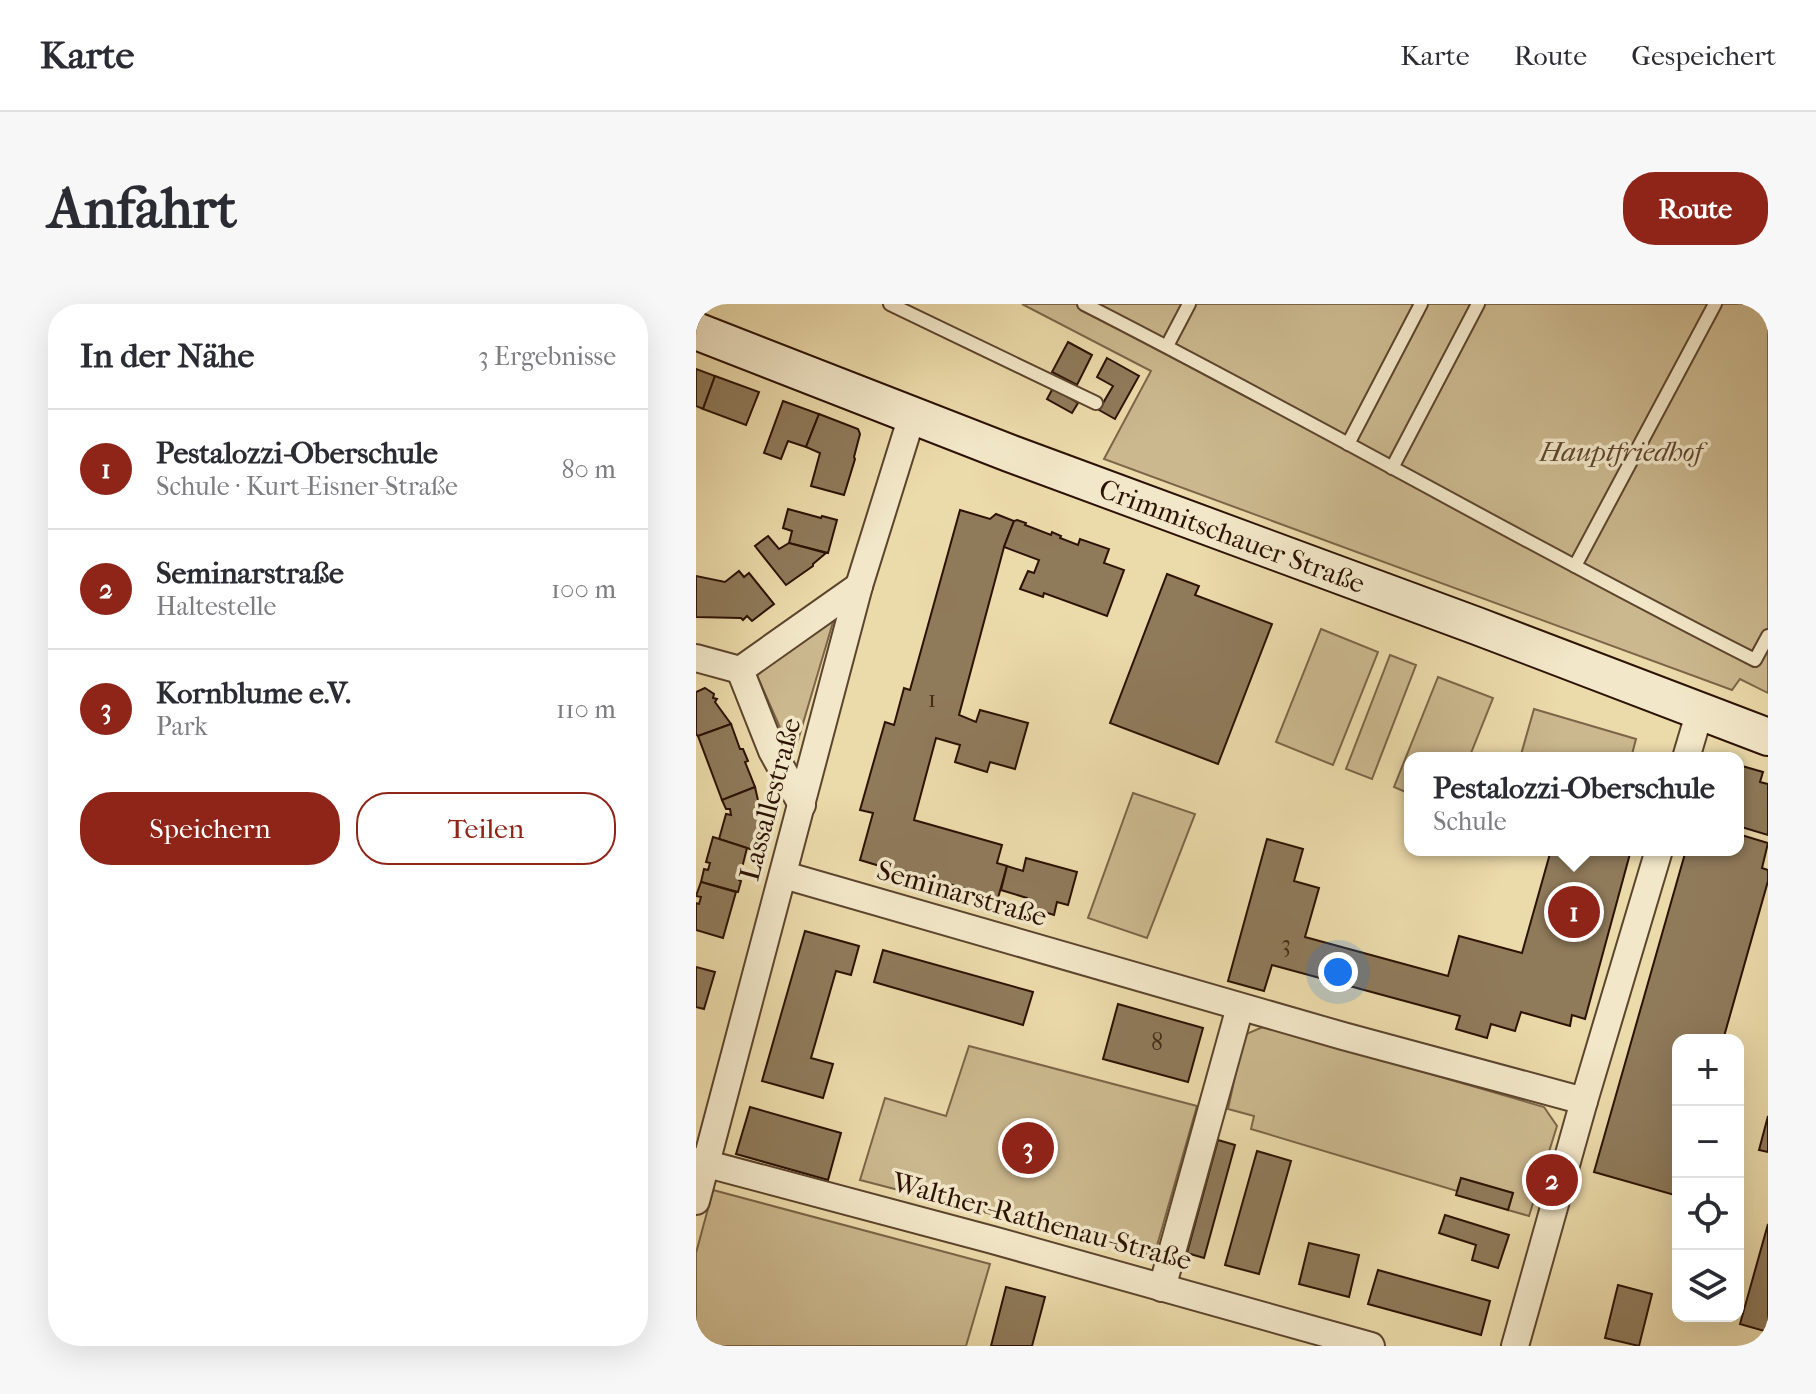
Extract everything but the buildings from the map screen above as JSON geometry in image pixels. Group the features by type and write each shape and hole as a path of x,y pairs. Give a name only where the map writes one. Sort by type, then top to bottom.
{"main road":[{"name":"Crimmitschauer Straße","path":"696,331 912,416 1768,737"}],"street":[{"name":"Lassallestraße","path":"696,1201 701,1162 784,875 859,586 912,416"},
{"path":"740,670 859,586"},
{"path":"696,658 740,670"},
{"path":"740,670 772,751 802,805"},
{"path":"1688,752 1700,711"},
{"path":"1515,1346 1657,856"},
{"name":"Seminarstraße","path":"784,875 1240,1007 1584,1101"},
{"path":"1162,1288 1240,1007"},
{"name":"Walther-Rathenau-Straße","path":"701,1162 1371,1346"}],"lane":[{"path":"890,304 1096,403"},
{"path":"1084,304 1755,660 1768,636"},
{"path":"1167,346 1189,304"},
{"path":"1348,444 1421,304"},
{"path":"1392,468 1478,304"},
{"path":"1575,566 1715,304"}],"green space":[{"name":"Hauptfriedhof","path":"1022,304 1768,304 1768,693 1740,679 1732,690 1104,459 1151,371"},
{"path":"836,612 793,757 756,673"},
{"path":"1321,629 1378,652 1333,765 1276,742"},
{"path":"1390,655 1416,665 1372,779 1346,769"},
{"path":"1438,677 1493,698 1471,752 1408,752"},
{"path":"1534,709 1636,739 1633,752 1522,752"},
{"path":"1404,762 1404,791 1394,787"},
{"path":"1133,793 1195,814 1147,938 1088,918"},
{"path":"1265,1026 1544,1107 1557,1126 1529,1216 1508,1210 1513,1193 1461,1178 1457,1191 1251,1129 1254,1116 1228,1109 1244,1035"},
{"path":"969,1046 1197,1106 1154,1256 860,1180 885,1098 946,1116"},
{"path":"713,1190 990,1264 966,1346 696,1346 696,1253"}],"place":[{"name":"Pestalozzi-Oberschule","path":"1574,912"},
{"name":"Kornblume e.V.","path":"1028,1148"},
{"name":"Seminarstraße","path":"1552,1180"}]}
